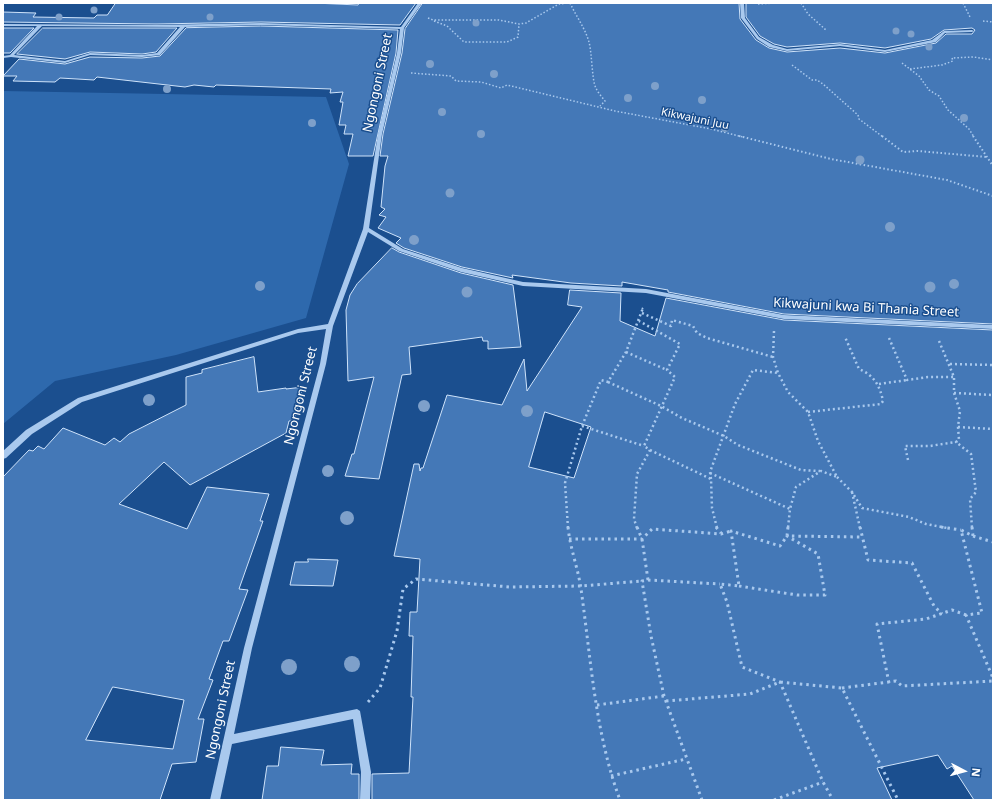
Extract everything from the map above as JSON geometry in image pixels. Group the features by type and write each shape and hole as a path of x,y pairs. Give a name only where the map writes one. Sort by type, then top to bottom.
{"street":[{"name":"Ngongoni Street","path":"215,800 248,648 324,364 330,326 366,229 380,134 402,28 419,3"},
{"path":"742,3 743,18 758,38 771,46 787,50 840,45 885,51 927,43 937,39 944,32 972,31"},
{"path":"3,25 183,26 261,24 402,28"},
{"path":"11,56 41,25"},
{"path":"3,57 11,56 71,62 82,55 90,54 142,56 158,54 183,26"},
{"name":"Kikwajuni kwa Bi Thania Street","path":"366,229 401,250 461,270 523,284 646,291 777,316 993,327"},
{"path":"3,456 30,432 80,400 298,331 330,326"},
{"path":"228,740 357,714 366,772 365,800"}],"path":[{"path":"419,3 418,13 447,26 464,42 507,42 518,37 519,24"},
{"path":"433,20 492,20 519,24 526,23 559,4 569,3 580,24 584,28 589,42 593,59 595,87 605,101 600,106"},
{"path":"801,3 814,19 833,35 840,45"},
{"path":"771,46 781,57 812,80 817,80 823,84 845,101 858,115 859,119 903,152 918,151 950,155 987,157"},
{"path":"885,51 919,76 929,90 939,96 948,110 969,129 993,166"},
{"path":"909,69 942,65 953,61 952,58 974,57 993,60"},
{"name":"Kikwajuni Juu","path":"394,72 451,76 456,81 481,82 501,88 507,85 726,133 831,159 947,180 993,196"},
{"path":"642,312 671,326 672,320 693,326 697,333 707,338 773,357"},
{"path":"777,316 773,334 773,357 778,374 788,392 808,412 818,441 837,477 852,492 862,508 909,517 926,524 961,530 973,536 993,542"},
{"path":"808,412 881,404 882,398 879,384 869,372 859,369 840,327 832,320"},
{"path":"608,382 626,352 639,321 680,344 667,370"},
{"path":"883,322 907,380"},
{"path":"931,324 950,364 954,377 954,393 960,411 958,427 959,440 956,442"},
{"path":"626,352 667,370 675,377 644,446"},
{"path":"950,364 993,365"},
{"path":"721,534 716,528 713,520 710,472 735,404 753,370 778,374"},
{"path":"879,384 928,377 954,377"},
{"path":"620,800 611,776 598,704 581,586 569,539 565,483 582,426 601,380 661,406 682,418 724,436 738,444 801,470 821,471 837,477"},
{"path":"954,393 993,395"},
{"path":"582,426 609,436 644,446 711,479"},
{"path":"958,427 993,429"},
{"path":"908,460 906,446 930,446 956,442 971,454 976,492 970,499 973,536"},
{"path":"648,580 642,539 634,519 636,480 640,468 650,450"},
{"path":"569,539 642,539 652,529 721,534 731,531 780,546 787,536 790,509 796,487 821,471"},
{"path":"710,472 790,509"},
{"path":"852,492 868,560 912,562 915,565 934,606 942,614"},
{"path":"889,683 877,624 919,620 952,610 966,615 982,613 961,530"},
{"path":"731,531 739,586"},
{"path":"787,536 862,537"},
{"path":"357,714 380,688 397,631 403,589 416,579 510,587 581,586 648,580 720,584 797,595 825,595 818,554 787,536"},
{"path":"642,581 651,636 664,696 702,800"},
{"path":"720,584 727,602 742,667 780,682 842,688 896,681 902,686 993,679 966,615"},
{"path":"666,701 750,694 780,682"},
{"path":"780,682 823,782 833,800"},
{"path":"842,688 898,800"},
{"path":"598,704 664,696"},
{"path":"611,776 686,759"},
{"path":"774,800 823,782"}],"shaded area":[{"path":"3,91 326,97 349,164 306,318 176,355 55,381 3,424"}],"building":[{"path":"116,3 314,3 358,5 359,3 416,3 400,25 261,22 156,24 3,22 3,12 36,13 33,17 94,18 97,15 107,15"},
{"path":"423,3 739,3 740,19 756,40 769,48 787,52 840,48 885,53 936,43 946,34 972,34 975,30 972,28 944,30 931,39 885,48 840,43 787,47 774,44 760,36 746,17 746,3 993,3 993,324 784,314 622,282 622,286 571,283 512,275 513,278 462,267 404,248 396,243 401,238 378,228 386,217 379,215 385,209 381,207 385,166 388,156 380,156 383,134 402,53 405,29"},
{"path":"261,26 398,30 396,53 373,156 348,156 353,134 344,134 346,125 339,125 343,102 340,102 343,92 330,93 331,89 216,85 214,87 194,85 185,87 97,77 94,80 60,78 55,82 13,81 17,76 3,76 19,59 65,64 90,57 142,58 160,56 186,28"},
{"path":"3,28 34,28 10,53 3,53"},
{"path":"43,28 177,28 156,52 142,54 90,52 65,59 17,54"},
{"path":"392,248 399,252 461,273 513,285 521,347 488,349 488,341 483,341 482,337 409,347 411,374 402,375 379,479 345,476 352,454 354,454 374,377 348,381 346,310 350,295 357,284"},
{"path":"570,290 621,293 620,321 655,336 666,298 784,320 993,330 993,800 974,800 952,766 947,769 938,755 877,768 892,800 372,800 372,774 409,773 413,697 411,697 413,636 409,636 410,612 417,612 420,559 394,556 414,464 419,464 420,471 421,468 423,468 447,395 502,405 524,359 527,391 582,307 568,305","holes":["545,412 591,427 574,478 529,467"]},
{"path":"254,357 258,392 303,387 294,421 289,421 286,433 190,485 164,462 119,504 187,529 207,487 269,494 260,521 263,521 239,589 248,590 229,641 223,641 209,679 213,680 198,719 204,719 196,762 172,764 160,800 3,800 3,477 29,450 33,451 38,446 44,449 63,428 105,445 114,438 120,442 129,434 186,405 186,377 202,373 202,370","holes":["113,687 184,700 173,749 86,740"]},
{"path":"308,559 338,560 333,586 290,585 295,562 308,562"},
{"path":"281,747 324,750 321,765 352,764 351,774 359,774 359,800 262,800 267,766 278,766"}]}
